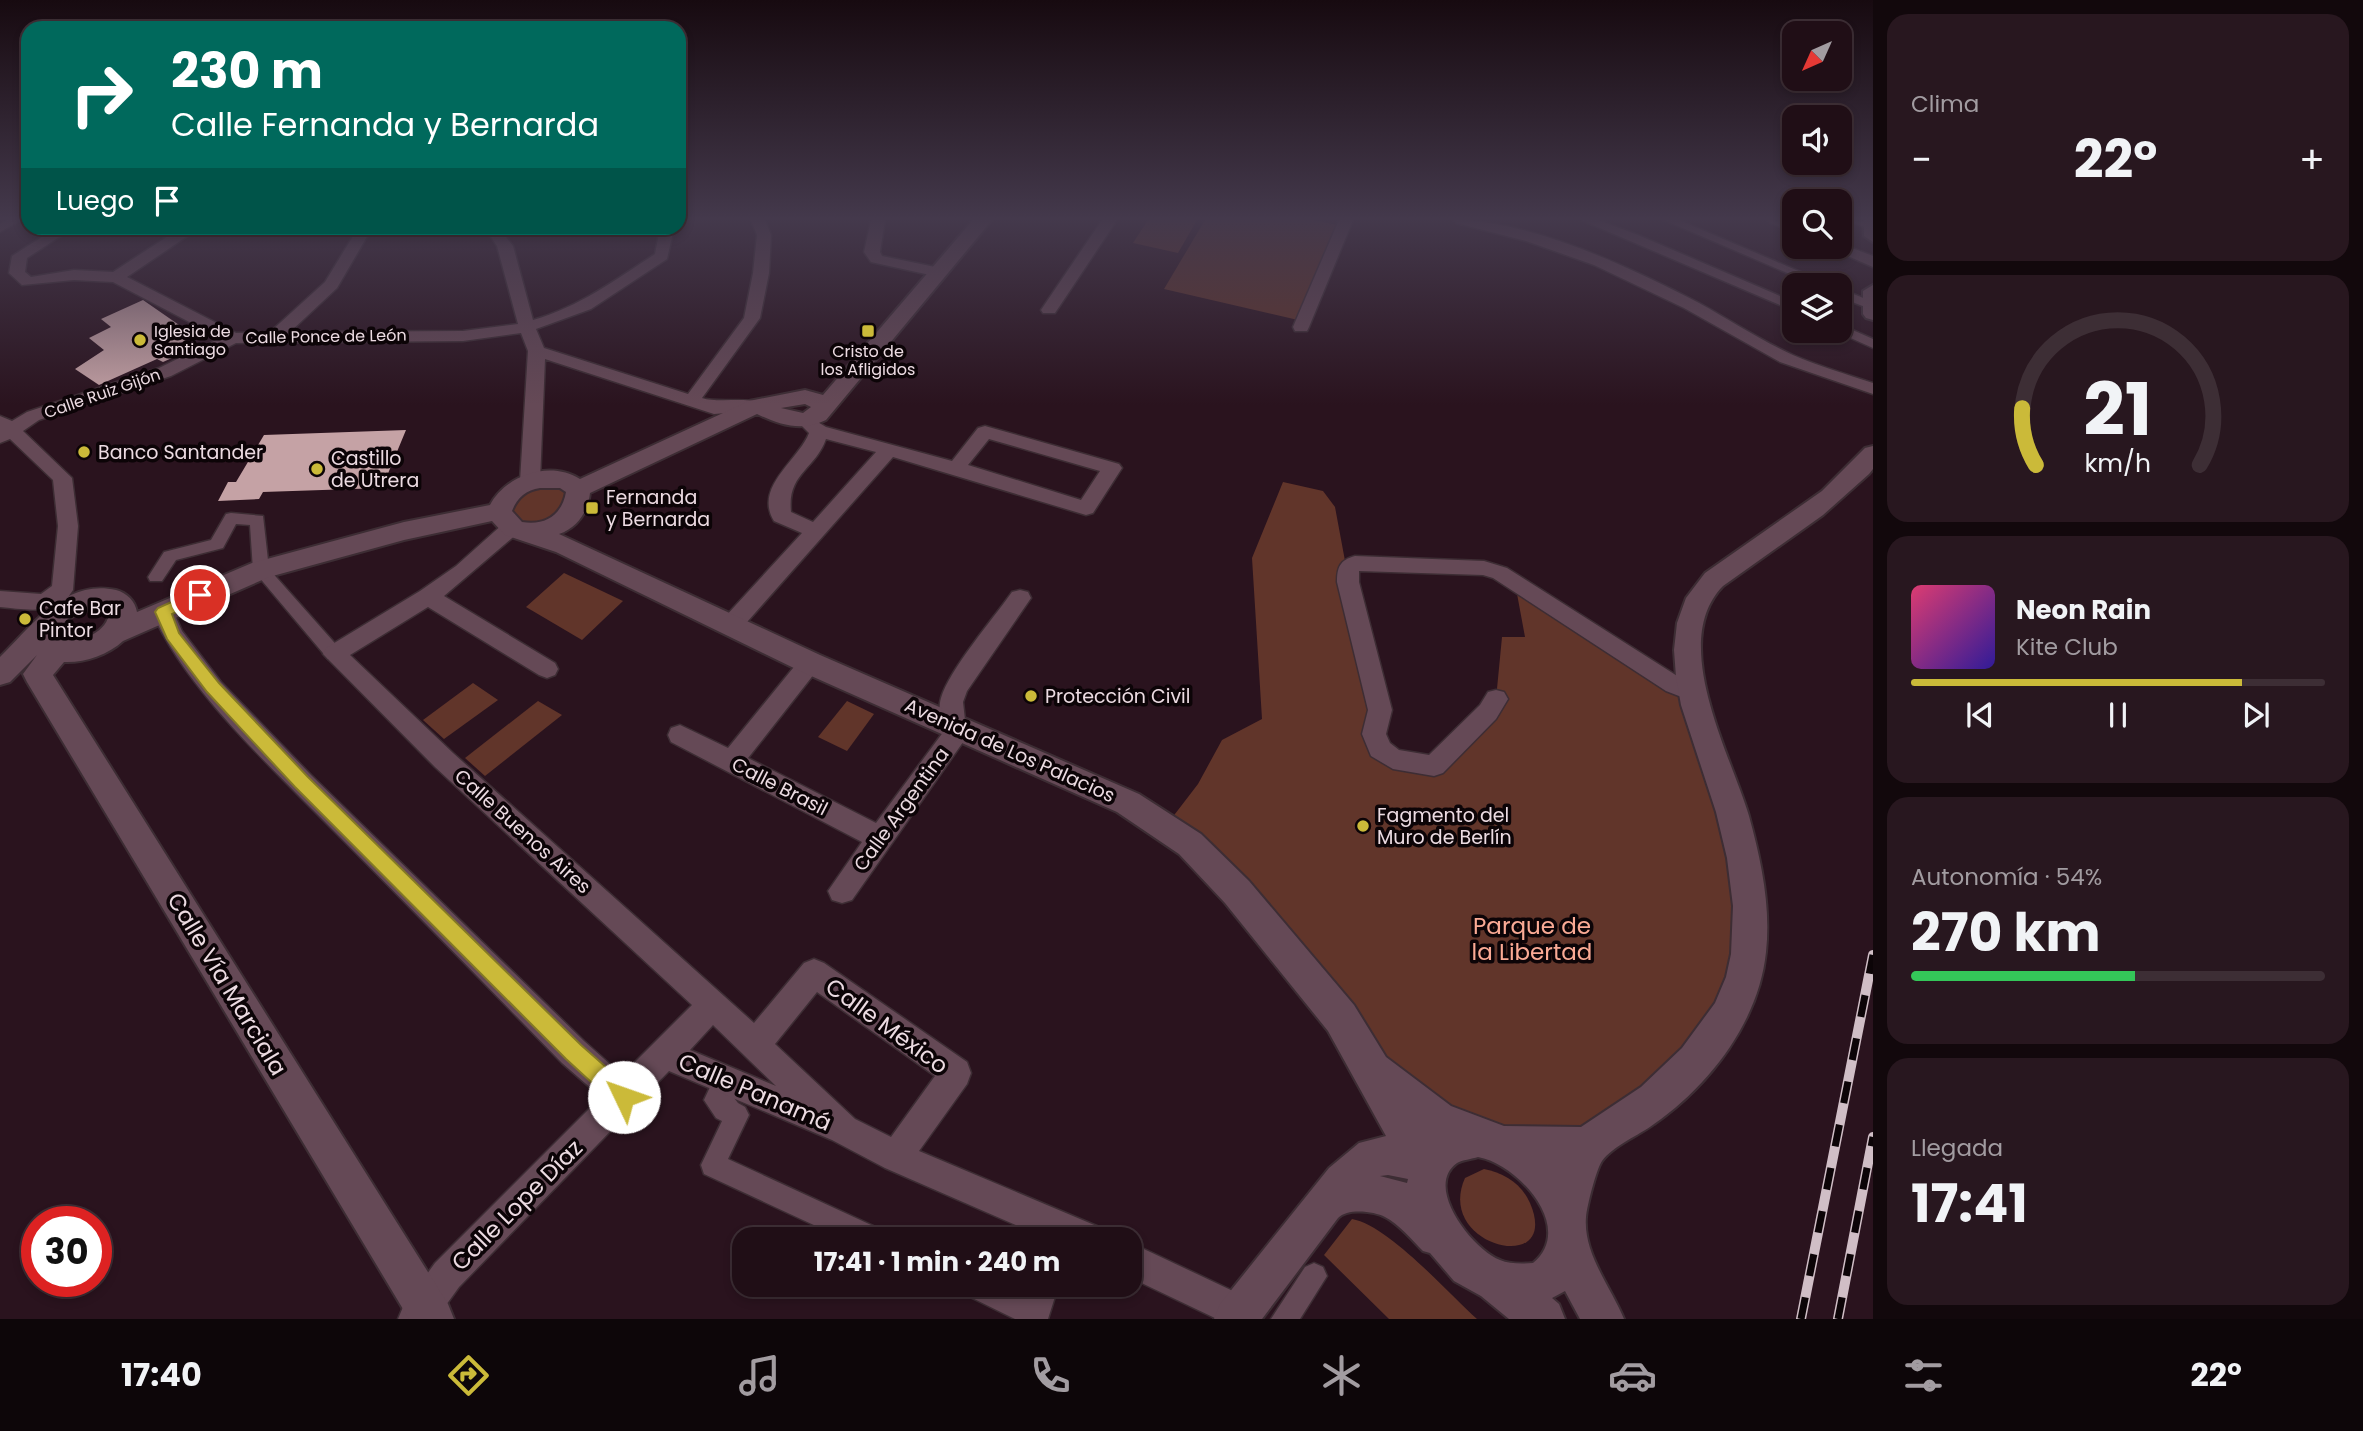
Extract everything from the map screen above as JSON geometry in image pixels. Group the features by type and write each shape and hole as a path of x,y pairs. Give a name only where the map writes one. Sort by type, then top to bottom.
{"street":[{"name":"Calle Ponce de León","path":"123,282 233,338 274,339 349,335 472,337 527,326 575,310 621,282"},
{"path":"274,339 333,282"},
{"path":"515,282 537,351 530,481"},
{"path":"692,400 752,318 759,282"},
{"path":"804,416 930,282"},
{"path":"1049,310 1068,282"},
{"path":"1301,327 1320,282"},
{"path":"1640,282 1690,305 1786,358 1873,388"},
{"path":"1736,282 1782,302"},
{"path":"1852,297 1873,304"},
{"path":"1852,334 1873,344"},
{"name":"Calle Ruiz Gijón","path":"4,429 33,416 165,372 233,338"},
{"path":"537,351 714,408 758,406 804,416 889,450 1086,508 1112,468 985,432 956,468"},
{"path":"579,489 758,406"},
{"path":"804,416 815,447 781,483 779,505 781,516 815,531"},
{"path":"4,429 36,451 62,478 68,526 55,622"},
{"path":"732,624 889,450"},
{"path":"1444,1242 1428,1205 1426,1186 1430,1165 1443,1148 1453,1142 1588,1147 1654,1101 1714,1038 1737,999 1751,932 1747,877 1732,813 1692,692 1688,652 1692,618 1701,594 1712,580 1850,481 1873,453"},
{"path":"513,524 505,497 530,481 561,480 579,489"},
{"path":"561,536 577,509 579,489"},
{"path":"156,577 170,556 217,544 231,518 258,520 261,570 334,654 428,597 463,571 513,524"},
{"path":"0,599 55,622 82,650 112,634 261,570 404,531 513,524"},
{"name":"Avenida de Los Palacios","path":"513,524 561,536 810,663 1128,803 1190,844 1229,884 1308,975 1341,1018 1370,1065 1391,1110 1430,1165"},
{"path":"1496,699 1488,712 1434,766 1393,759 1380,749 1374,734 1380,710 1348,582 1348,568 1355,563 1484,568 1500,573 1674,685 1692,692"},
{"path":"428,597 547,668"},
{"path":"0,674 55,622 109,598 121,604 124,609 123,621 112,634"},
{"path":"956,726 951,702 956,688 1020,598"},
{"path":"124,609 163,612"},
{"path":"163,612 173,635 213,688 302,782 573,1052 624,1097"},
{"name":"Calle Vía Marciala","path":"55,622 37,674 424,1314"},
{"name":"Calle Buenos Aires","path":"334,654 444,760 713,1005"},
{"path":"732,761 810,663"},
{"name":"Calle Argentina","path":"842,891 956,726"},
{"name":"Calle Brasil","path":"680,735 880,838"},
{"name":"Calle México","path":"755,1045 814,973 956,1073 896,1157"},
{"name":"Calle Lope Díaz","path":"424,1314 447,1275 713,1005"},
{"name":"Calle Panamá","path":"713,1005 844,1130"},
{"name":"Calle Panamá","path":"666,1055 844,1130 896,1157 1052,1227"},
{"name":"Avenida de Los Palacios","path":"1370,1065 1437,1120 1491,1142"},
{"path":"725,1080 716,1100 726,1104 724,1110 737,1115 713,1165 847,1227"},
{"path":"1374,1156 1389,1137 1394,1123 1391,1110"},
{"path":"1491,1142 1522,1156 1546,1179 1558,1198 1574,1266 1603,1319"},
{"path":"1494,1281 1515,1286 1544,1281 1562,1261 1566,1225 1588,1147"},
{"path":"1142,1266 1238,1316 1352,1170 1364,1160 1392,1153 1430,1165"},
{"path":"1331,1196 1352,1191 1394,1198 1467,1265 1494,1281 1544,1319"},
{"path":"1284,1319 1314,1276"},
{"path":"998,1297 1036,1315 1042,1297"}],"green space":[{"path":"1168,282 1314,282 1298,320 1164,289"},
{"name":"Parque de la Libertad","path":"1283,482 1323,491 1335,507 1380,749 1434,766 1496,699 1502,637 1525,637 1515,583 1692,692 1747,878 1737,999 1588,1147 1437,1120 1165,827 1198,784 1222,740 1262,719 1252,558"},
{"path":"560,486 570,496 555,520 526,525 512,518 510,505 530,488"},
{"path":"564,573 623,601 582,640 526,607"},
{"path":"473,683 498,700 444,739 423,720"},
{"path":"538,701 562,715 485,776 465,758"},
{"path":"847,701 874,714 847,751 818,737"},
{"path":"1484,1169 1511,1180 1526,1196 1535,1226 1529,1240 1515,1246 1498,1244 1480,1236 1467,1221 1460,1202 1465,1178"},
{"path":"1352,1219 1383,1233 1400,1246 1477,1319 1389,1319 1324,1255"}],"building":[{"name":"Iglesia de Santiago","path":"143,300 195,336 178,344 183,353 163,362 157,359 99,385 75,369 104,350 89,338 111,327 101,319"},
{"name":"Castillo de Utrera","path":"406,430 382,488 263,492 259,499 218,501 228,482 236,482 264,435"}],"railway":[{"path":"1801,1319 1873,955"},
{"path":"1838,1319 1873,1137"}],"place":[{"name":"Cristo de los Afligidos","path":"868,331"},
{"name":"Iglesia de Santiago","path":"140,340"},
{"name":"Banco Santander","path":"84,452"},
{"name":"Castillo de Utrera","path":"317,469"},
{"name":"Fernanda y Bernarda","path":"592,508"},
{"name":"Cafe Bar Pintor","path":"25,619"},
{"name":"Protección Civil","path":"1031,696"},
{"name":"Fagmento del Muro de Berlín","path":"1363,826"}],"route":[{"path":"200,595 163,612 173,635 213,688 302,782 573,1052 624,1097"}]}
